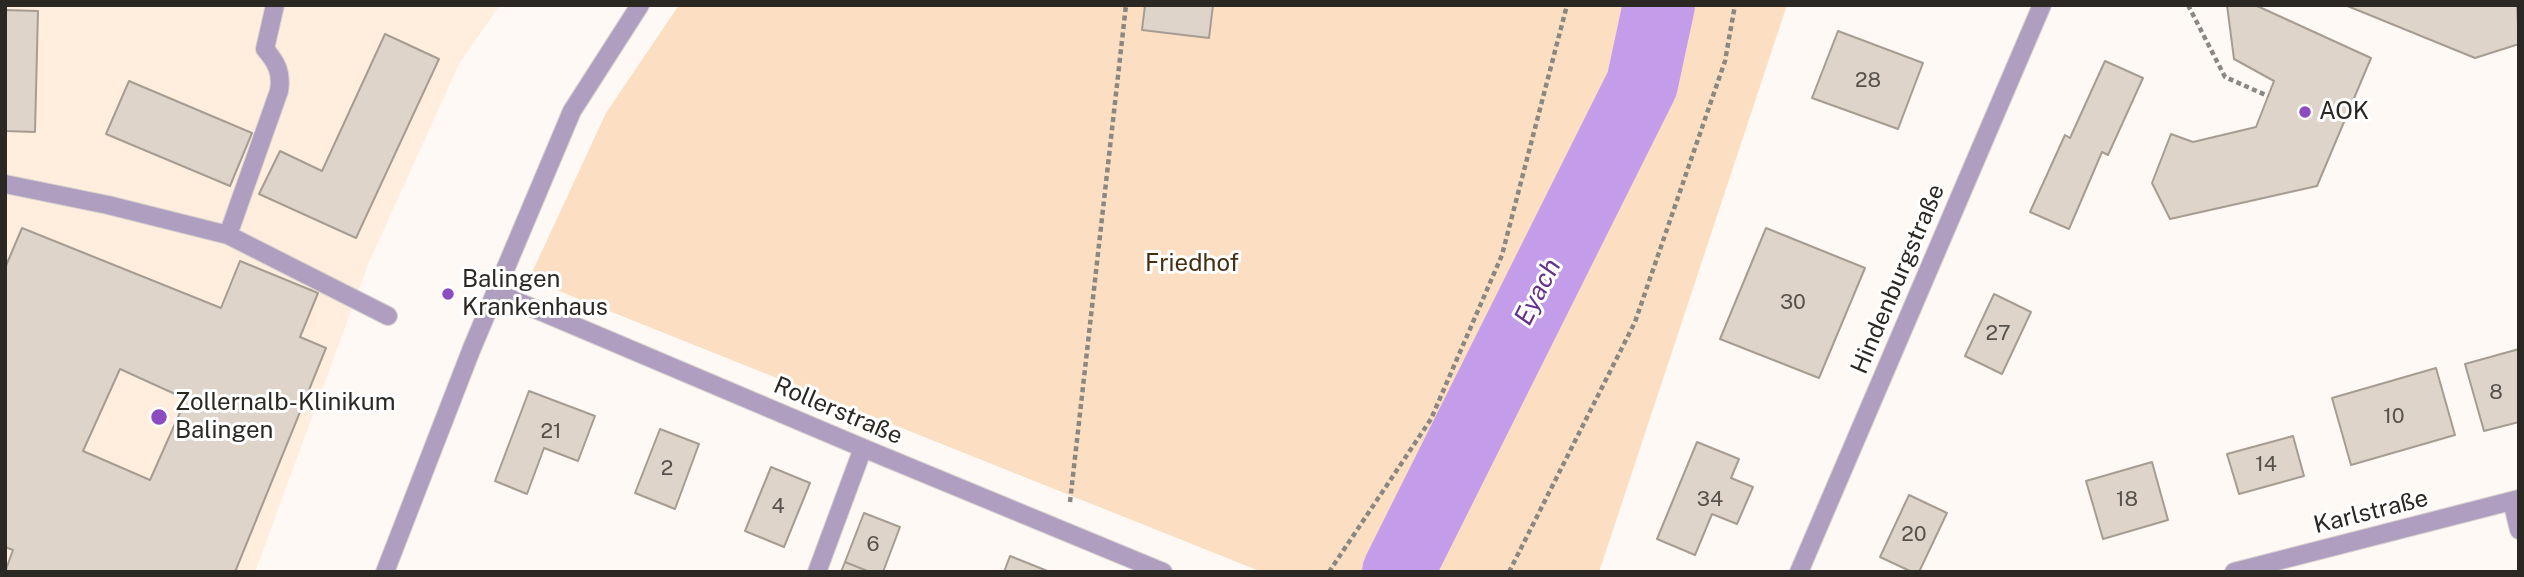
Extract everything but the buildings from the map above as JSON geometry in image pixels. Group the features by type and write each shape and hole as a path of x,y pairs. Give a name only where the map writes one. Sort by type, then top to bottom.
{"street":[{"path":"228,236 279,91 282,76 275,60 265,49 275,5"},
{"path":"385,572 495,292 572,111 640,5"},
{"name":"Hindenburgstraße","path":"1799,572 2042,5"},
{"path":"5,184 108,205 228,236 388,316"},
{"name":"Rollerstraße","path":"495,292 1163,572"},
{"path":"817,572 863,448"},
{"path":"2515,500 2519,530"},
{"name":"Karlstraße","path":"2234,572 2515,500"}],"path":[{"path":"1066,533 1126,5"},
{"path":"1329,572 1432,419 1502,255 1567,5"},
{"path":"1509,572 1635,322 1725,61 1735,5"},
{"path":"2188,5 2225,77 2268,96"}],"shaded area":[{"name":"Zollernalb-Klinikum Balingen","path":"5,5 500,5 459,64 369,262 255,572 5,572"}],"green space":[{"name":"Friedhof","path":"679,5 1787,5 1599,572 1262,572 529,279 606,113"}],"waterway":[{"name":"Eyach","path":"1398,572 1642,84 1659,5"}],"place":[{"name":"AOK","path":"2305,112"},
{"name":"Balingen Krankenhaus","path":"448,294"},
{"name":"Zollernalb-Klinikum Balingen","path":"159,417"}]}
